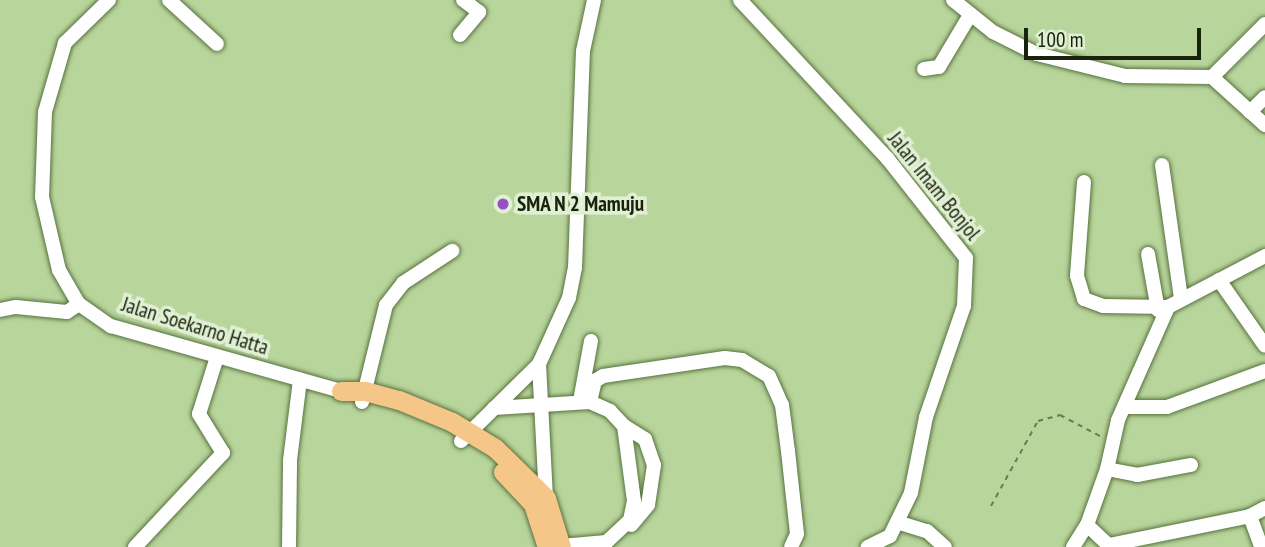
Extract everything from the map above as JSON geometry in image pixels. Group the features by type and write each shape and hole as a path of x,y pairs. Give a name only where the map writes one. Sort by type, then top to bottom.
{"main road":[{"name":"Jalan Soekarno Hatta","path":"341,391 418,407 527,475 546,498 561,547"},
{"name":"Jalan Soekarno Hatta","path":"467,437 526,494 539,517 547,547"}],"street":[{"path":"0,310 16,307 67,312 79,304 59,270 46,226 42,197 45,112 65,43 109,0"},
{"path":"169,0 218,44"},
{"path":"460,35 479,12 463,0"},
{"path":"467,437 539,364 560,324 575,268 583,51 594,0"},
{"name":"Jalan Imam Bonjol","path":"740,0 887,158 966,258 964,306 933,393 900,523"},
{"path":"953,0 1011,43 1094,70 1125,76 1212,77 1265,125"},
{"path":"924,69 939,67 970,15"},
{"path":"1212,77 1265,24"},
{"path":"1250,111 1265,97"},
{"path":"1162,165 1181,299"},
{"path":"1084,182 1077,276 1084,299 1094,304 1163,308 1265,256"},
{"path":"363,396 382,315 392,294 452,251"},
{"path":"1073,547 1087,525 1107,469 1112,443 1163,308 1148,254"},
{"path":"1219,279 1265,346"},
{"name":"Jalan Soekarno Hatta","path":"79,304 133,334 341,391"},
{"path":"585,402 591,341"},
{"path":"135,547 223,453 199,414 217,357"},
{"path":"585,402 595,381 603,376 725,358 741,360 769,376 782,404 797,534 791,547"},
{"path":"539,364 546,498"},
{"path":"1125,407 1167,407 1265,371"},
{"path":"289,547 290,460 300,380"},
{"path":"494,408 585,402 610,411 624,426 639,433 649,446 654,481 645,512 622,538 561,547"},
{"path":"622,538 634,502 624,426"},
{"path":"1107,469 1137,475 1191,465"},
{"path":"1087,525 1110,546 1250,516 1265,508"},
{"path":"1250,516 1261,547"},
{"path":"867,547 882,542 900,523 927,531 944,547"}],"path":[{"path":"991,506 1038,421 1060,415 1112,443"}],"place":[{"name":"SMA N 2 Mamuju","path":"503,204"}]}
